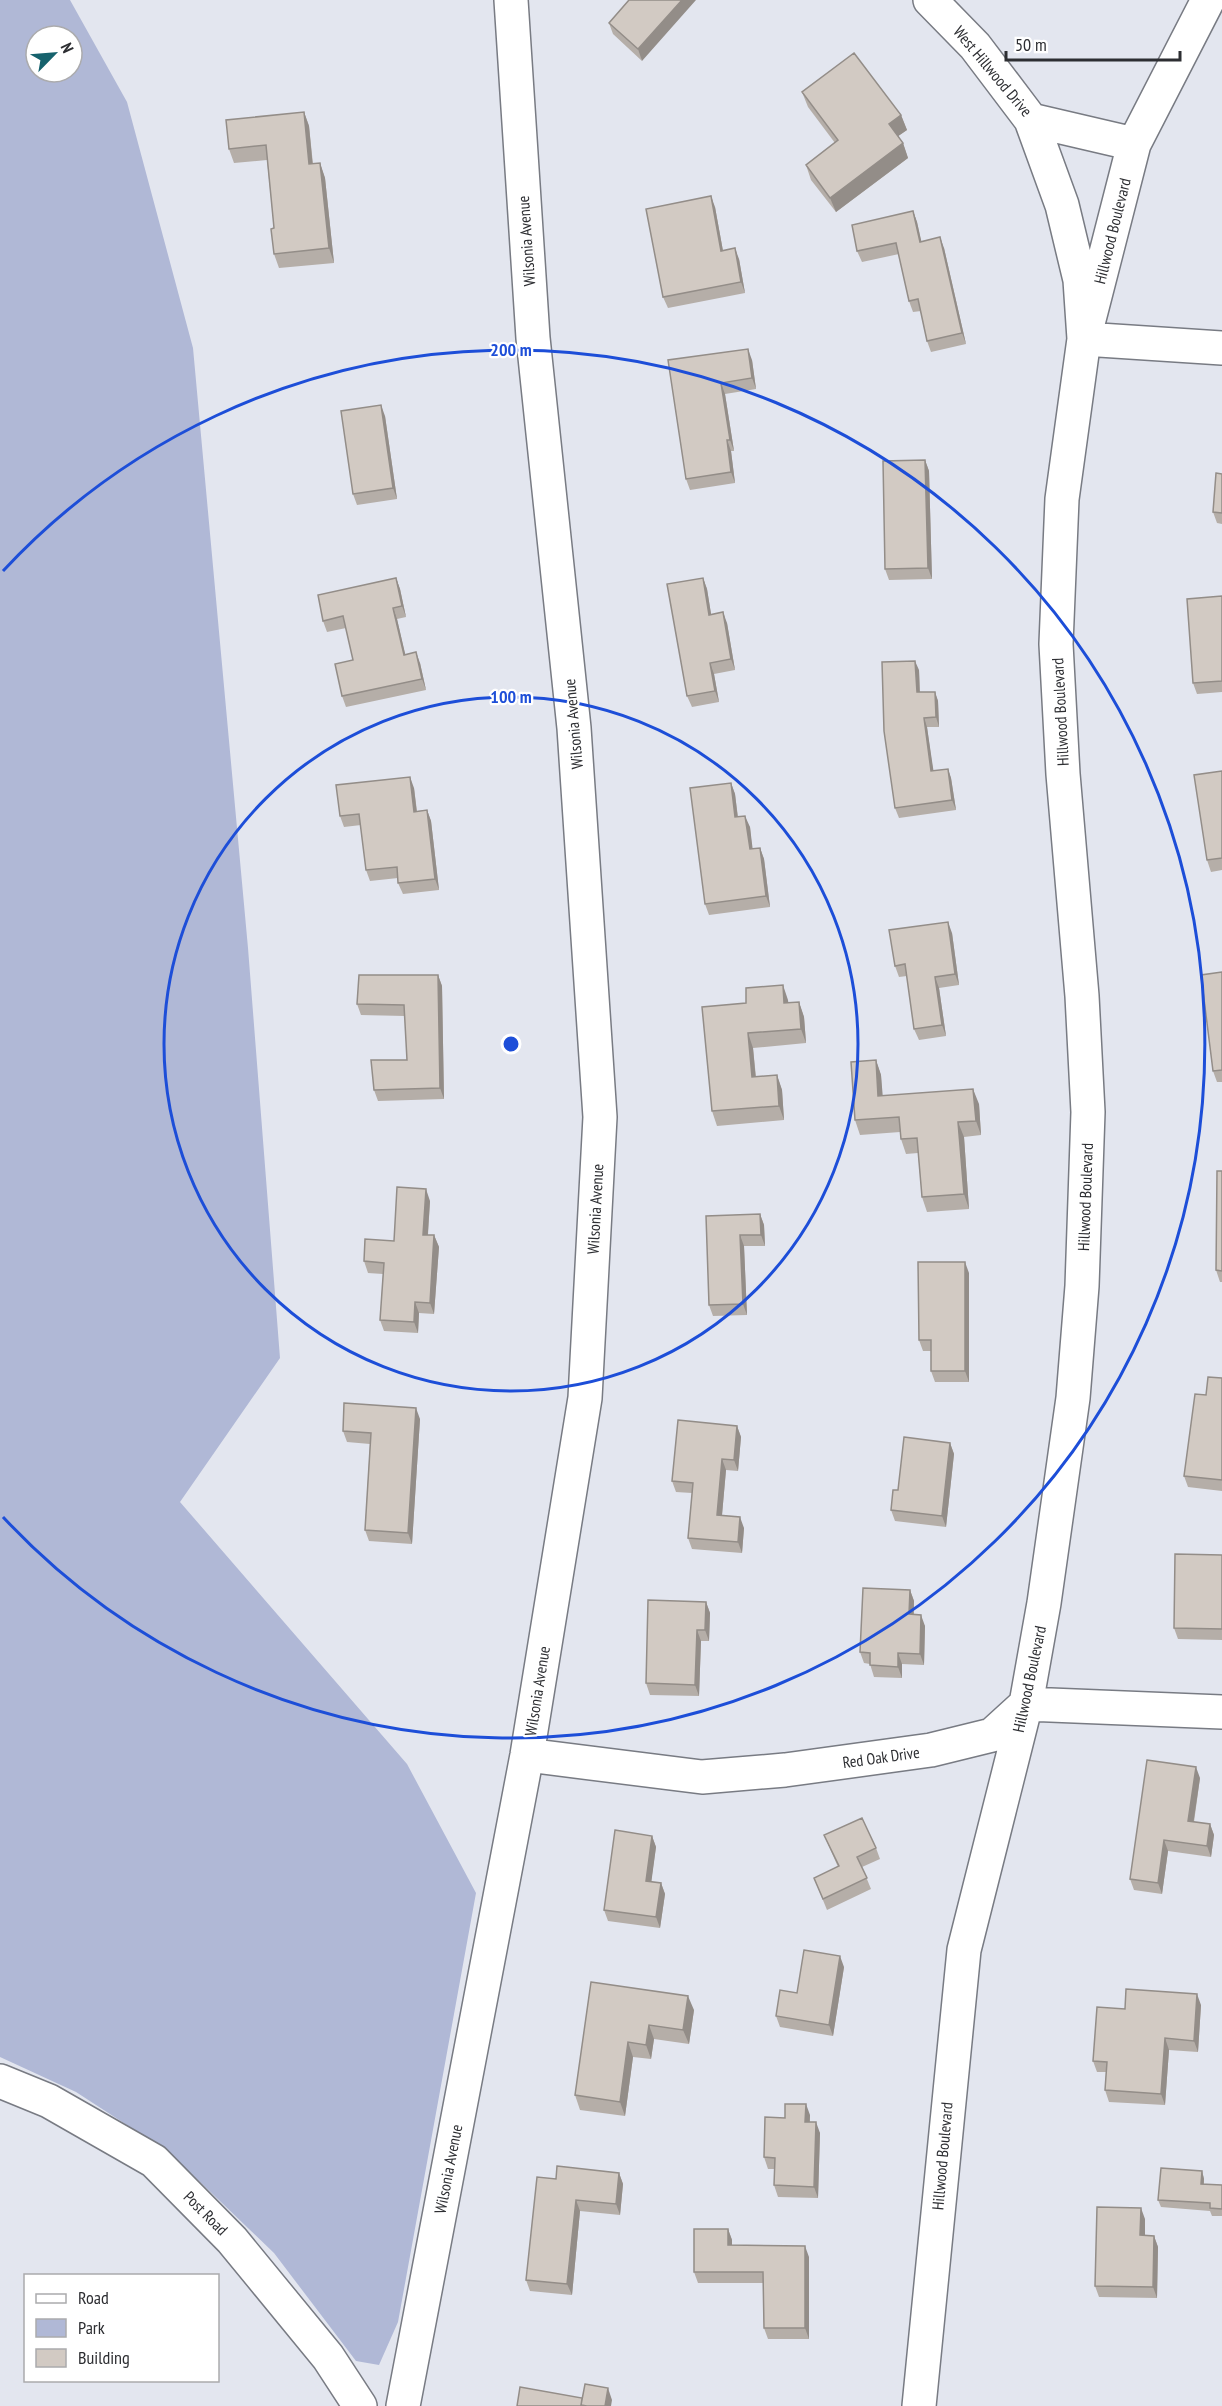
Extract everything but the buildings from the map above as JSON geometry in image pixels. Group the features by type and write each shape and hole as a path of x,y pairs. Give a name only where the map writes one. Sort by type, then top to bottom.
{"street":[{"name":"Wilsonia Avenue","path":"403,2406 527,1755 585,1398 600,1116 574,728 533,338 511,0"},
{"name":"West Hillwood Drive","path":"930,0 975,46 1031,120 1134,144"},
{"name":"Hillwood Boulevard","path":"919,2406 964,1950 1026,1704 1052,1551 1073,1398 1082,1286 1088,1112 1082,996 1063,774 1056,644 1062,499 1084,339 1134,144 1208,0"},
{"path":"1031,120 1062,205 1080,280 1084,339 1222,348"},
{"name":"Red Oak Drive","path":"527,1755 702,1777 785,1770 931,1750 992,1735 1026,1704"},
{"path":"1026,1704 1222,1712"},
{"name":"Post Road","path":"0,2081 49,2101 154,2161 232,2240 328,2357 360,2406"}],"green space":[{"path":"0,0 70,0 83,24 24,24 24,84 84,84 84,25 127,102 193,348 248,948 280,1358 180,1502 407,1764 476,1893 398,2322 379,2365 356,2361 274,2253 170,2153 76,2092 0,2057"}]}
